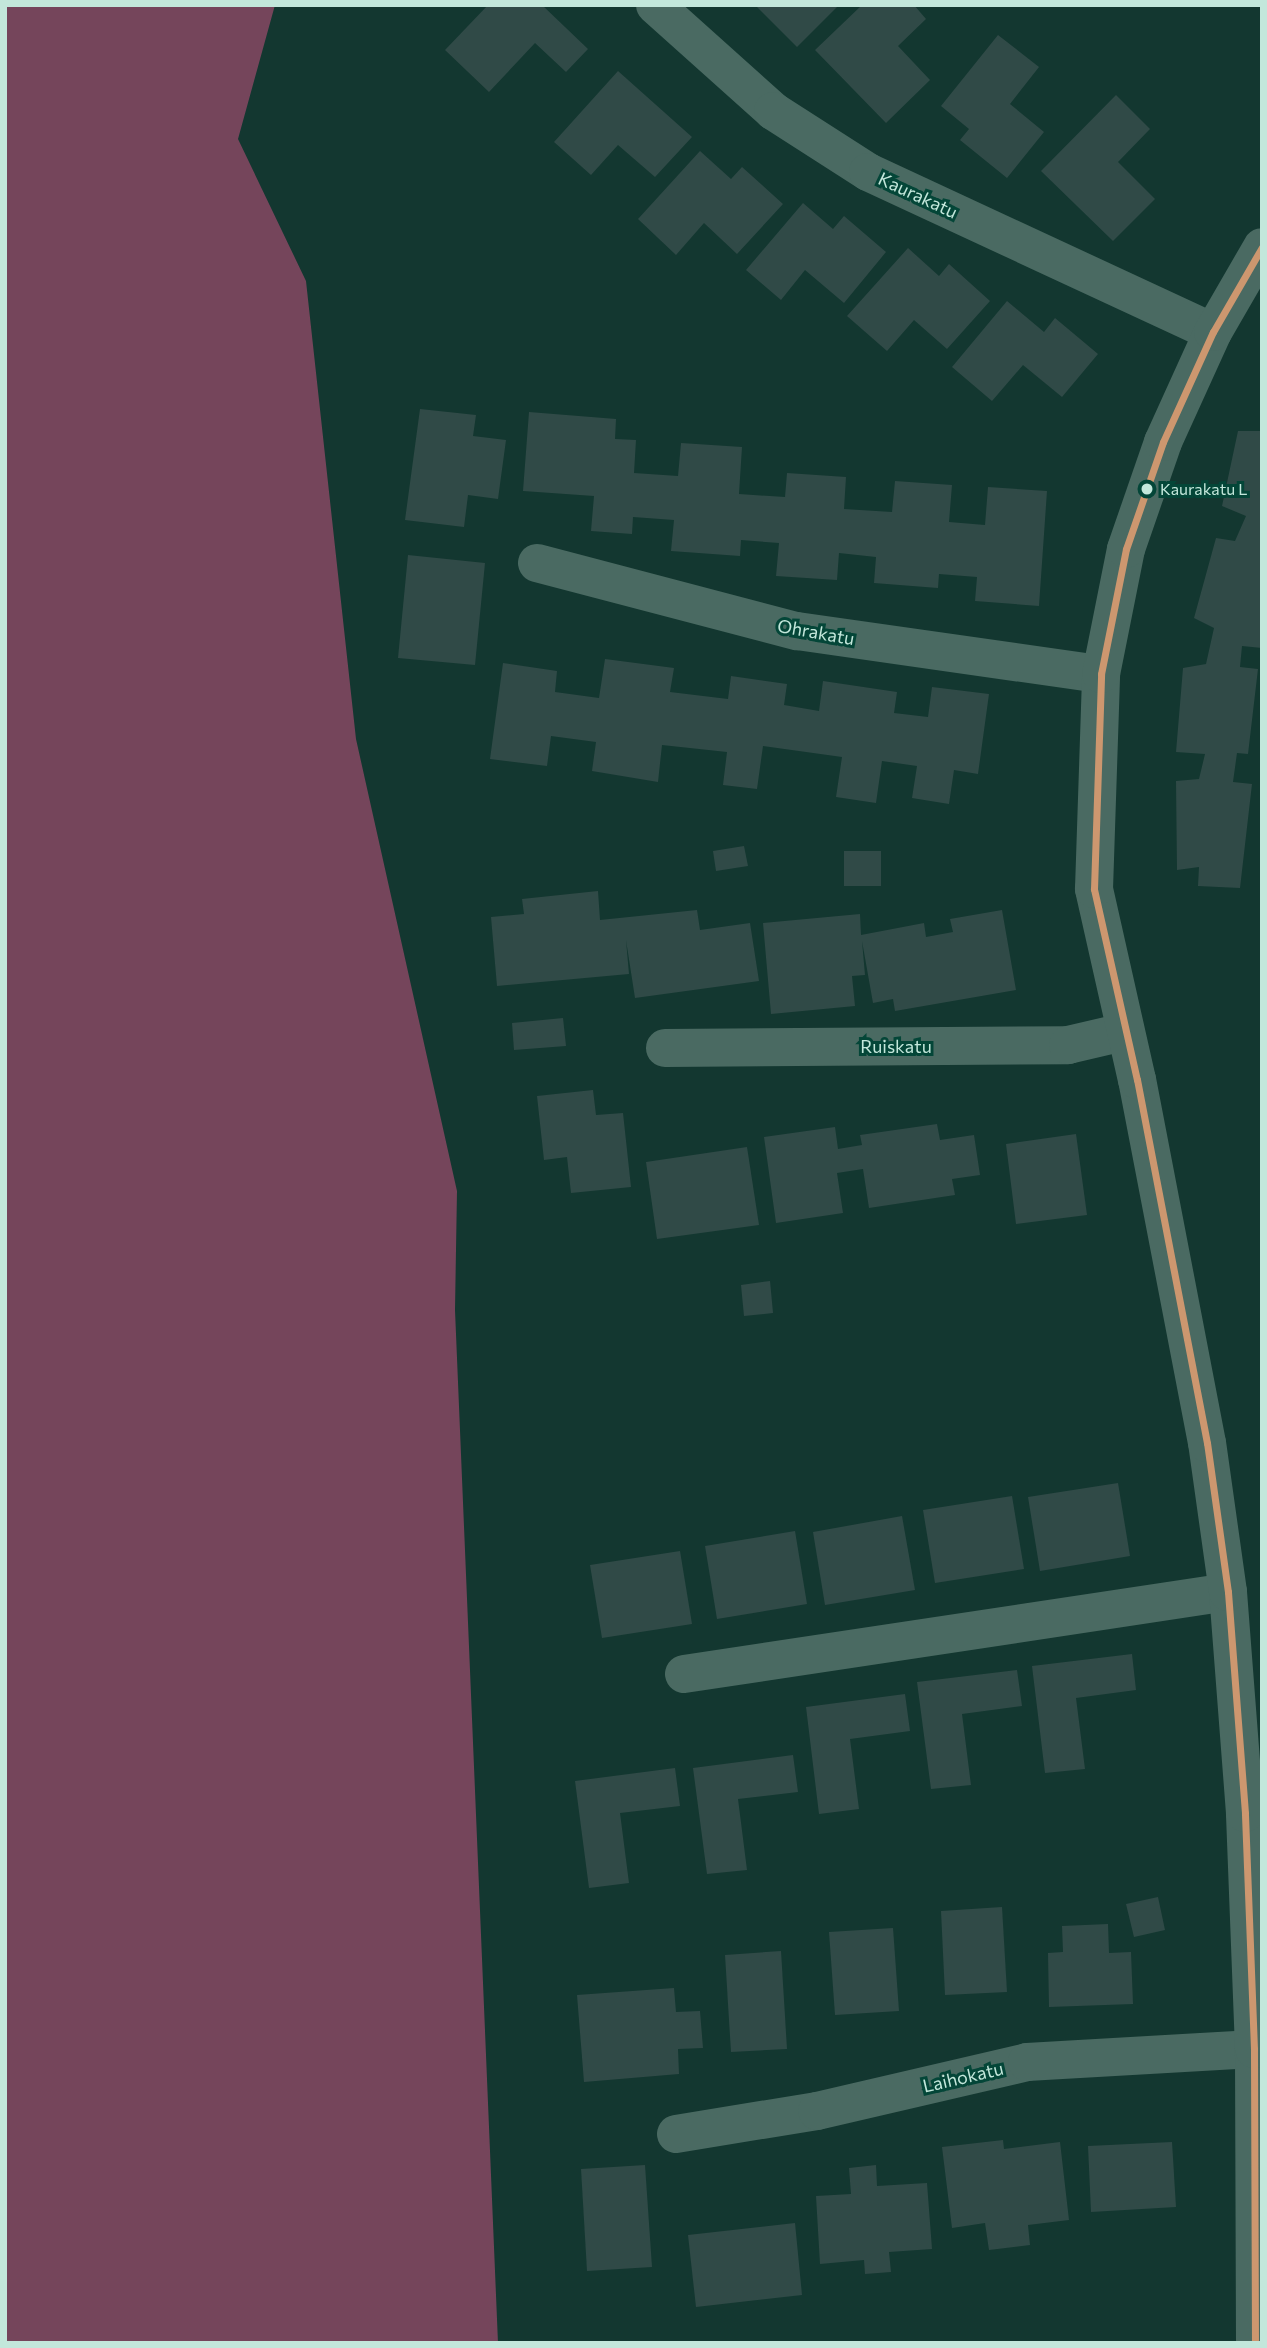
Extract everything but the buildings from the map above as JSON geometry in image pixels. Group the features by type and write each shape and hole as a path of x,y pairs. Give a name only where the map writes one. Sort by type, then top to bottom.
{"street":[{"name":"Kaurakatu","path":"655,5 773,111 868,172 1213,332"},
{"path":"1255,2343 1254,2049 1245,1813 1228,1592 1207,1443 1094,889 1101,674 1126,549 1163,442 1213,332 1262,247"},
{"name":"Ohrakatu","path":"537,563 797,631 1101,674"},
{"name":"Ruiskatu","path":"665,1048 1068,1045 1125,1032"},
{"path":"684,1674 1228,1592"},
{"name":"Laihokatu","path":"676,2134 817,2111 1027,2062 1254,2049"}],"shaded area":[{"path":"5,5 275,5 238,139 306,281 356,739 457,1191 455,1310 498,2343 5,2343"}],"transit line":[{"path":"1255,2343 1254,2049 1245,1813 1228,1592 1207,1443 1137,1080 1094,889 1101,674 1126,549 1163,442 1213,332 1262,247"}],"place":[{"name":"Kaurakatu L","path":"1147,489"}]}
